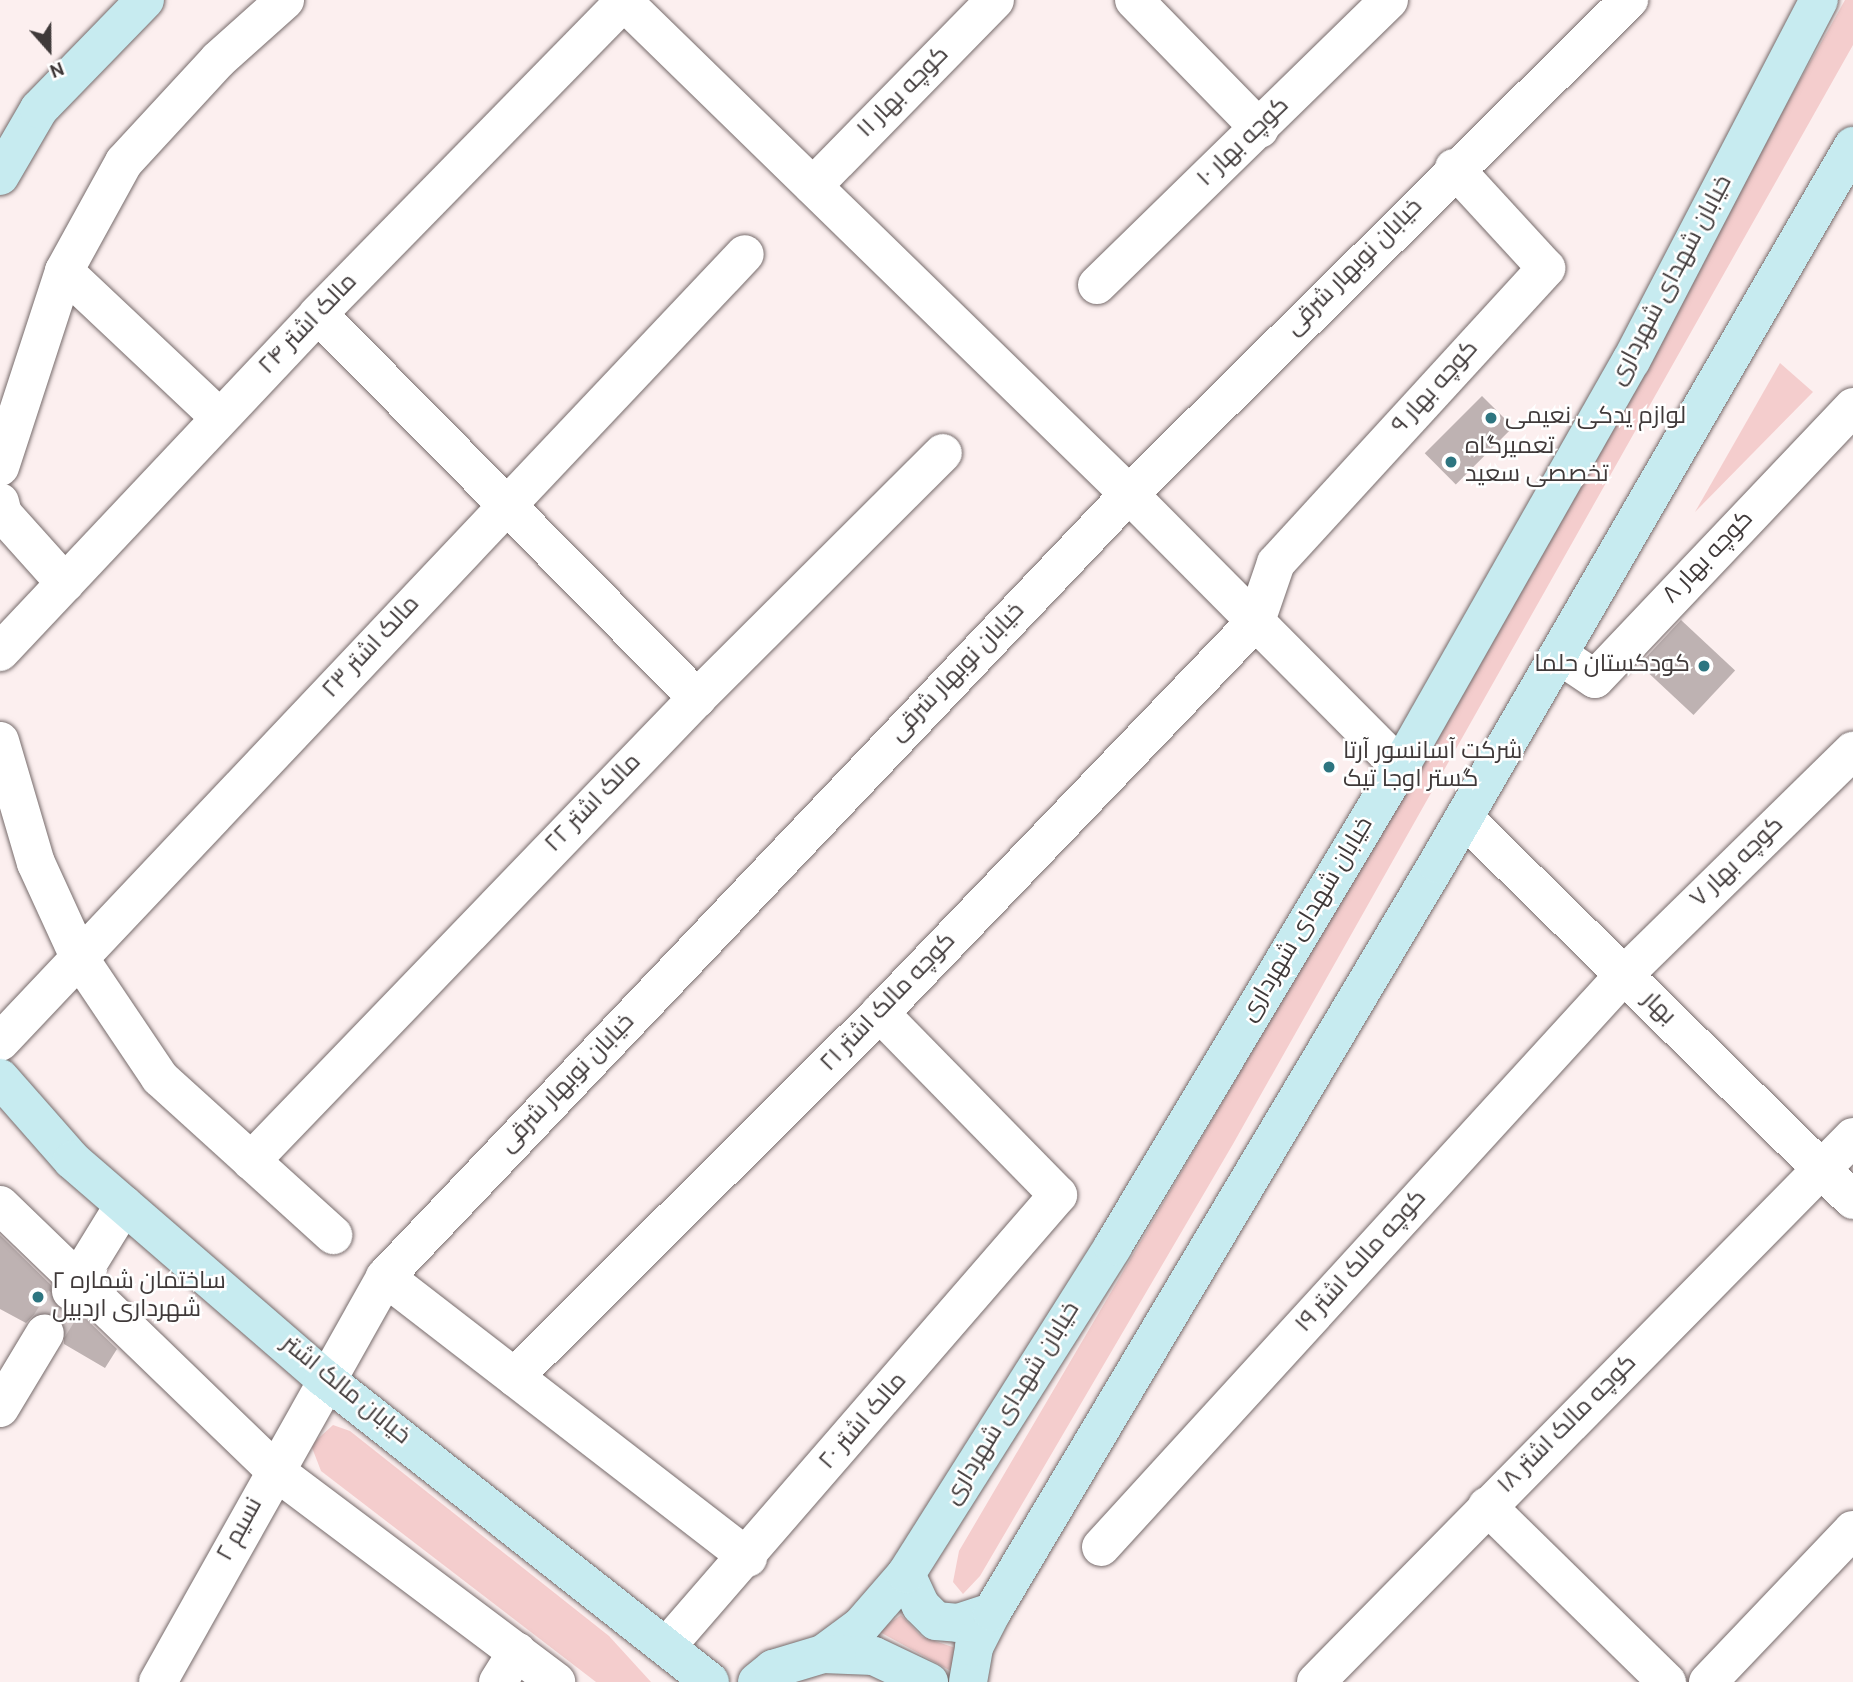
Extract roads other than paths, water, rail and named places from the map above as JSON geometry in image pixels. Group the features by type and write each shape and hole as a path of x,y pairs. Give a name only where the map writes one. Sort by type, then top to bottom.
{"main road":[{"path":"0,176 39,109 145,0"},
{"name":"خیابان شهدای شهرداری","path":"823,1654 861,1626 906,1574 1113,1246 1399,767 1631,360 1819,0"},
{"path":"968,1682 974,1647 992,1612 1464,818 1853,146"},
{"name":"خیابان مالک اشتر","path":"0,1078 72,1160 324,1378 659,1653 710,1682"},
{"path":"906,1574 921,1606 936,1621 958,1623 992,1612"},
{"path":"757,1682 773,1669 823,1654 874,1656 929,1682"}],"street":[{"path":"0,467 64,271 124,162 218,60 285,0"},
{"name":"کوچه بهار ۱۱","path":"813,186 995,0"},
{"path":"1133,0 1260,128"},
{"name":"کوچه بهار ۱۰","path":"1097,285 1389,0"},
{"name":"خیابان نوبهار شرقی","path":"324,1378 384,1277 1129,494 1454,168 1629,0"},
{"path":"624,1 1129,494 1399,767"},
{"name":"مالک اشتر ۲۴","path":"0,652 318,314 624,1"},
{"name":"کوچه بهار ۹","path":"1256,621 1276,563 1546,268 1454,168"},
{"name":"مالک اشتر ۲۳","path":"0,1042 745,254"},
{"path":"64,271 220,418"},
{"path":"318,314 697,698"},
{"name":"کوچه بهار ۸","path":"1559,655 1595,679 1853,407"},
{"name":"مالک اشتر ۲۲","path":"251,1161 697,698 943,453"},
{"path":"0,502 3,514 65,583"},
{"name":"کوچه مالک اشتر ۲۱","path":"514,1377 880,1013 1256,621"},
{"path":"0,741 36,863 80,958 160,1078 333,1236"},
{"name":"کوچه بهار ۷","path":"1623,976 1853,751"},
{"name":"بهار","path":"1464,818 1853,1200"},
{"name":"کوچه مالک اشتر ۱۹","path":"1101,1548 1623,976"},
{"name":"مالک اشتر ۲۰","path":"659,1653 748,1558 1058,1195 880,1013"},
{"name":"کوچه مالک اشتر ۱۸","path":"1316,1682 1853,1137"},
{"path":"0,1205 74,1286 274,1469 508,1666 556,1682"},
{"path":"74,1286 124,1205"},
{"path":"384,1277 748,1558"},
{"path":"0,1408 45,1333"},
{"name":"نسیم ۲","path":"158,1682 324,1378"},
{"path":"1487,1506 1667,1682"},
{"path":"1708,1682 1853,1530"}],"tunnel":[{"path":"45,1333 71,1291"}],"place":[{"name":"لوازم یدکی نعیمی","path":"1491,418"},
{"name":"تعمیرگاه تخصصی سعید","path":"1451,462"},
{"name":"کودکستان حلما","path":"1704,666"},
{"name":"شرکت آسانسور آرتا گستر اوجا تیک","path":"1329,767"},
{"name":"ساختمان شماره ۲ شهرداری اردبیل","path":"38,1297"}]}
